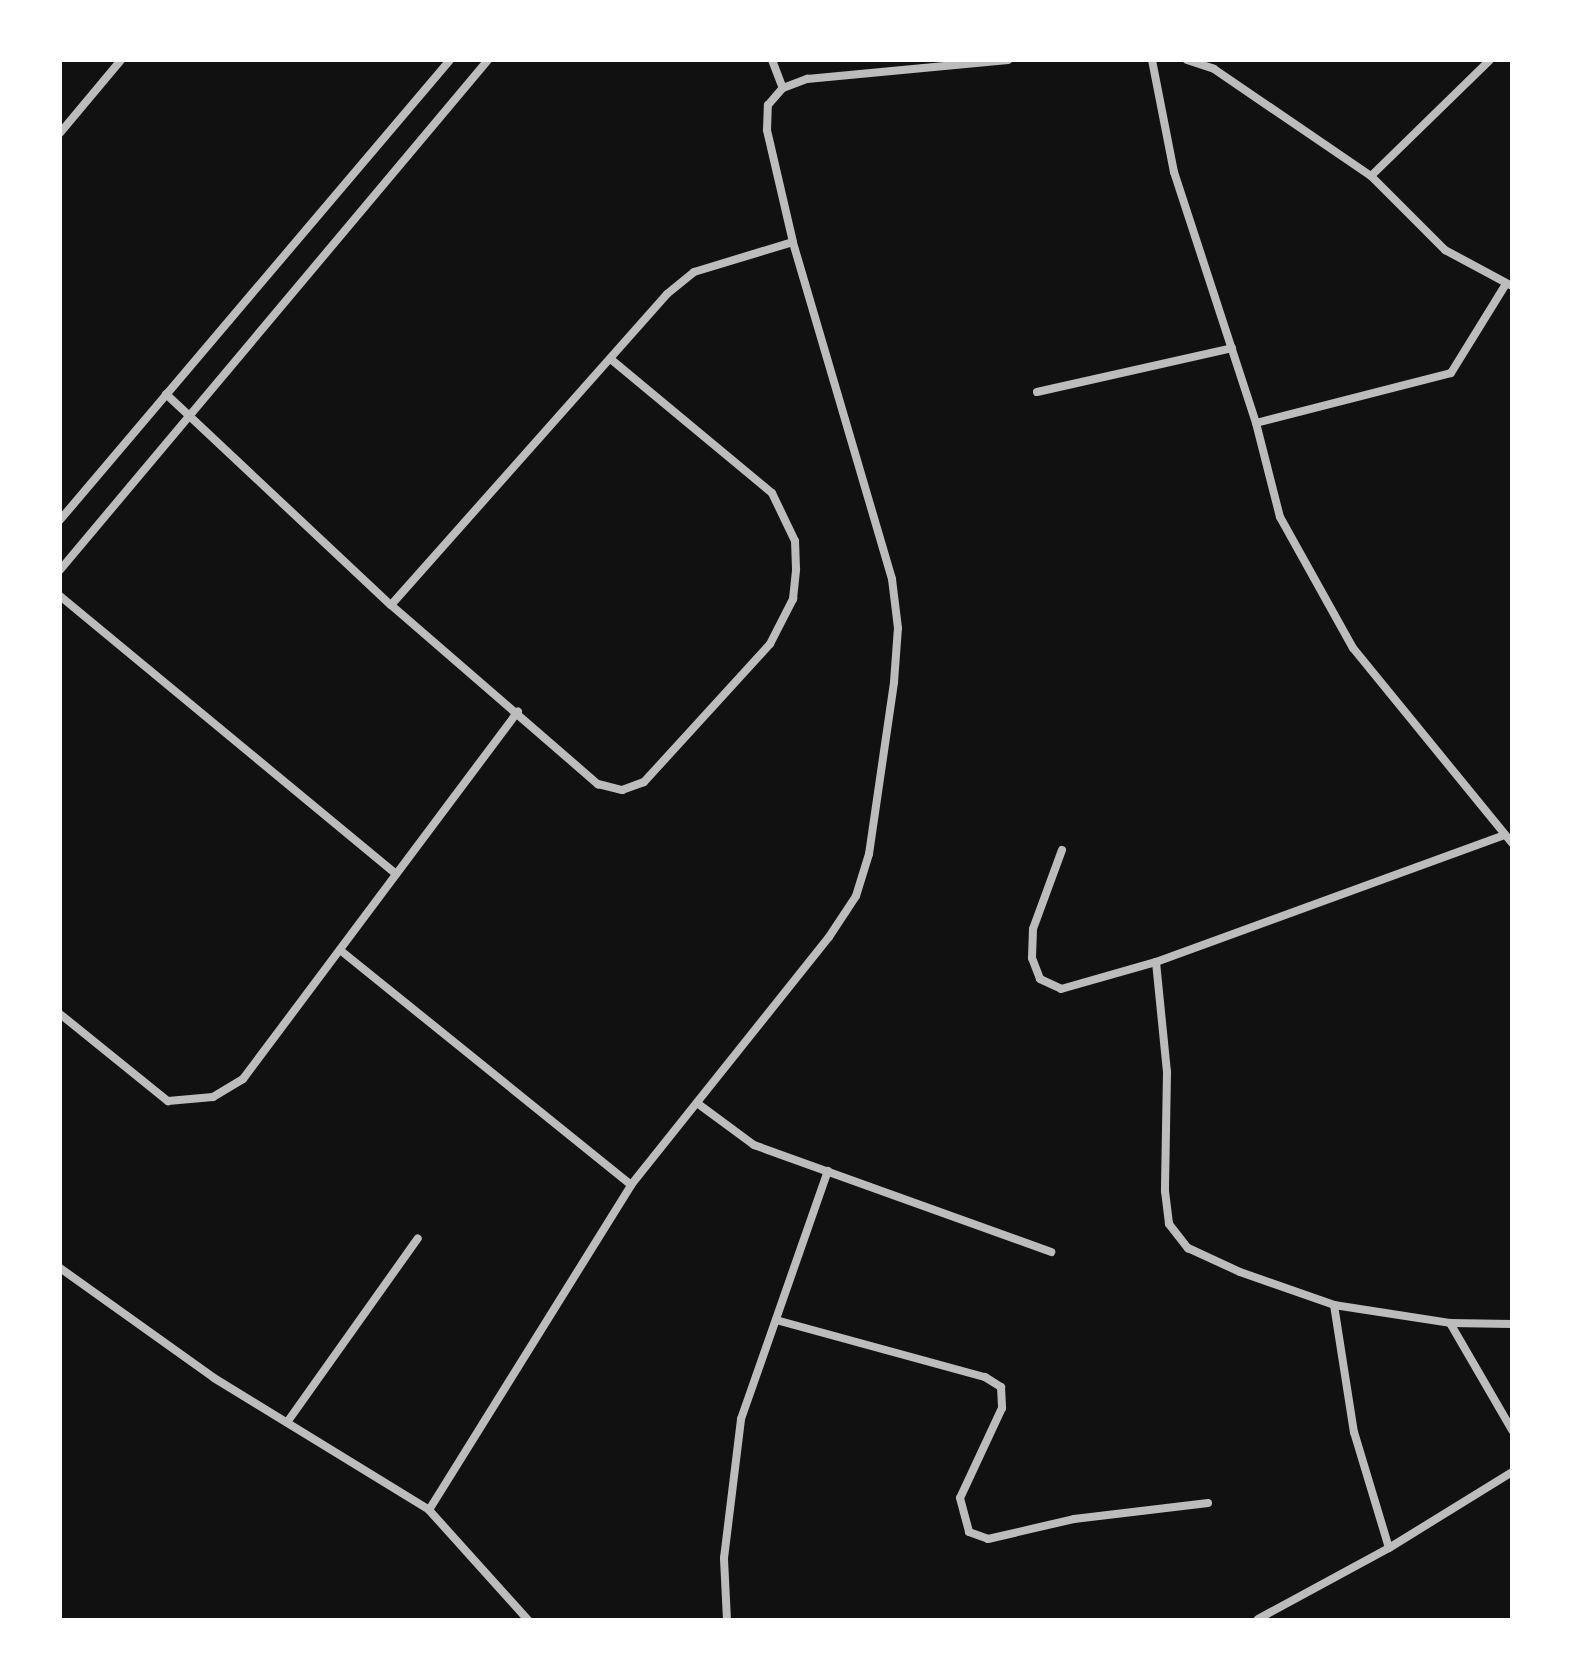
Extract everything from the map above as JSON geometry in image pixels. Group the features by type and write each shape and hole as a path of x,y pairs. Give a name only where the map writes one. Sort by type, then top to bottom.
{"street":[{"path":"60,133 121,60"},
{"path":"60,520 450,60"},
{"path":"60,570 488,60"},
{"path":"772,60 783,88"},
{"path":"429,1510 631,1185 856,896 869,854 894,682 898,628 892,579 793,242 767,130 768,105 783,88 807,79 1008,60"},
{"path":"1152,60 1174,172 1256,423 1280,517 1353,648 1512,843"},
{"path":"1187,60 1214,69 1371,176 1445,250 1509,285 1451,373 1256,423"},
{"path":"1214,69 1222,60"},
{"path":"1371,176 1490,60"},
{"path":"391,605 612,360 667,294 694,272 793,242"},
{"path":"1037,392 1232,348"},
{"path":"166,394 391,605 598,784 622,790 644,782 770,644 793,599 795,541 772,493 612,360"},
{"path":"60,596 396,874"},
{"path":"60,1014 168,1101 213,1097 243,1079 518,712"},
{"path":"1062,850 1033,929 1032,958 1040,979 1061,989 1156,962 1505,835"},
{"path":"340,950 631,1185"},
{"path":"1156,962 1167,1072 1169,1224 1188,1248 1334,1305 1450,1323 1512,1324"},
{"path":"697,1103 754,1145 1051,1252"},
{"path":"727,1620 724,1558 741,1419 828,1171"},
{"path":"288,1421 418,1238"},
{"path":"60,1268 139,1328 429,1510 528,1620"},
{"path":"1334,1305 1354,1432 1389,1548"},
{"path":"776,1320 985,1377 1001,1387 1002,1408 960,1498 969,1532 988,1539 1074,1519 1208,1503"},
{"path":"1450,1323 1512,1430"},
{"path":"1258,1619 1389,1548 1512,1472"}]}
